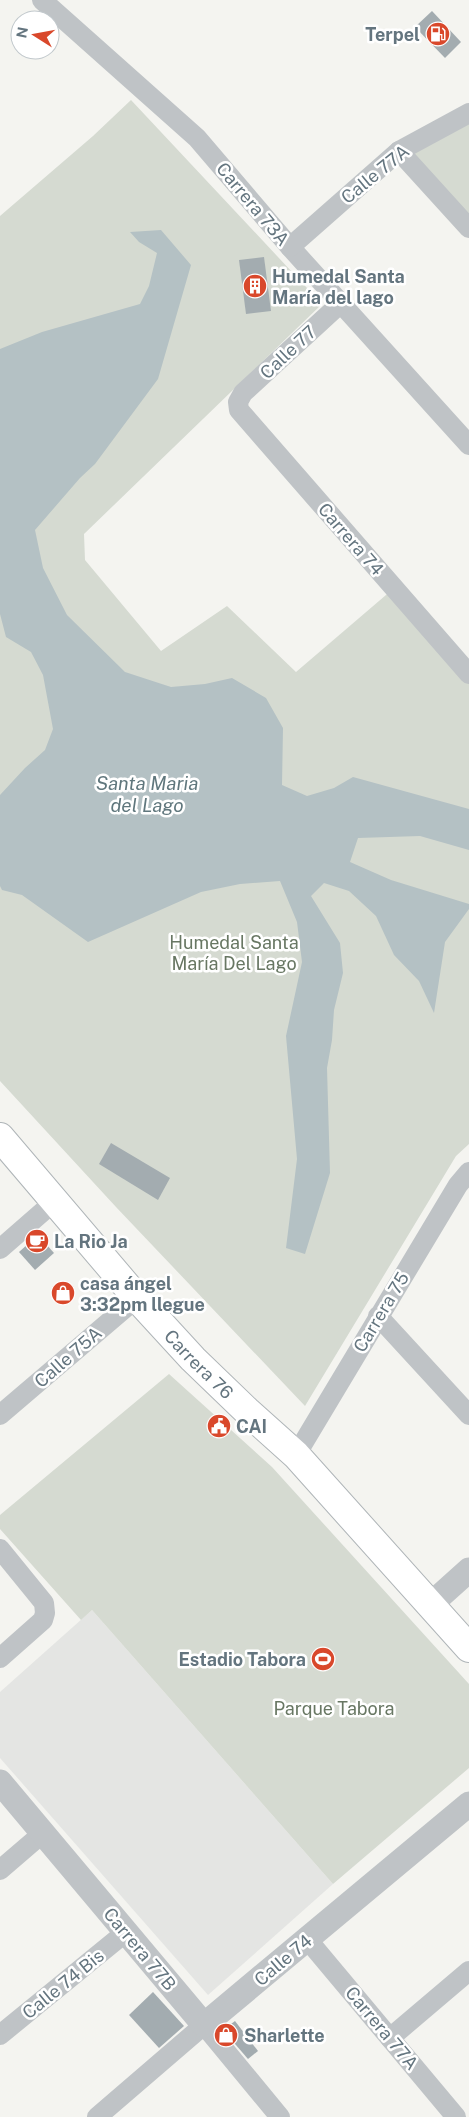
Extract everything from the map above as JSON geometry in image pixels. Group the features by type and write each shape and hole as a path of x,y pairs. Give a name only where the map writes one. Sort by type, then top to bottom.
{"main road":[{"name":"Carrera 76","path":"0,1137 137,1298 193,1359 296,1455 469,1648"}],"street":[{"name":"Carrera 73A","path":"42,0 197,138 290,247 469,445"},
{"name":"Calle 77A","path":"290,247 399,151 469,113"},
{"path":"399,151 469,228"},
{"name":"Calle 77","path":"238,402 243,393 341,303"},
{"name":"Carrera 74","path":"238,402 239,410 469,674"},
{"name":"Carrera 75","path":"296,1455 458,1185 469,1172"},
{"path":"0,1249 55,1201"},
{"name":"Calle 75A","path":"0,1415 137,1298"},
{"path":"378,1316 469,1415"},
{"path":"0,1549 44,1604 45,1613 43,1620 0,1658"},
{"path":"430,1605 469,1570"},
{"name":"Carrera 77B","path":"0,1782 280,2117"},
{"name":"Calle 74","path":"97,2117 204,2025 469,1804"},
{"path":"0,1870 43,1833"},
{"name":"Calle 74 Bis","path":"0,2035 126,1932"},
{"name":"Carrera 77A","path":"307,1939 456,2117"},
{"path":"390,2038 469,1971"}],"shaded area":[{"path":"92,1610 333,1884 208,1995 0,1758 0,1692"}],"green space":[{"name":"Humedal Santa María Del Lago","path":"131,100 322,304 84,534 85,560 161,651 227,606 296,672 393,589 469,675 469,1144 456,1156 305,1406 116,1207 0,1081 0,216 93,136"},
{"path":"469,120 469,215 412,154"},
{"name":"Parque Tabora","path":"169,1374 272,1467 469,1684 469,1768 333,1884 92,1610 81,1620 0,1529 0,1515"}],"water":[{"name":"Santa Maria del Lago","path":"161,230 191,265 158,379 95,464 80,478 35,530 43,568 67,615 125,672 171,687 205,684 232,678 266,698 283,728 282,785 307,796 334,788 353,777 469,809 469,850 420,836 358,838 350,862 391,880 469,904 469,909 445,942 434,1013 419,981 394,955 376,916 349,891 324,883 311,896 340,943 343,973 334,1010 332,1040 327,1068 330,1173 305,1254 286,1248 297,1159 286,1036 302,962 297,922 280,881 240,884 201,892 88,942 22,895 2,890 0,886 0,795 45,750 53,729 43,675 31,652 6,637 0,614 0,349 42,332 140,304 149,286 157,253 139,242 130,232"}],"building":[{"name":"Terpel","path":"432,11 461,42 445,58 415,27"},
{"name":"Humedal Santa María del lago","path":"264,257 271,311 246,314 239,260"},
{"path":"111,1143 170,1178 158,1200 99,1164"},
{"path":"38,1235 54,1253 35,1270 19,1252"},
{"path":"153,1992 184,2026 159,2048 129,2015"},
{"path":"235,2021 258,2051 248,2059 223,2030"}],"place":[{"name":"Terpel","path":"438,34"},
{"name":"Humedal Santa María del lago","path":"255,286"},
{"name":"La Rio Ja","path":"37,1241"},
{"name":"casa ángel 3:32pm llegue","path":"63,1293"},
{"name":"CAI","path":"219,1426"},
{"name":"Estadio Tabora","path":"323,1659"},
{"name":"Sharlette","path":"226,2035"}]}
